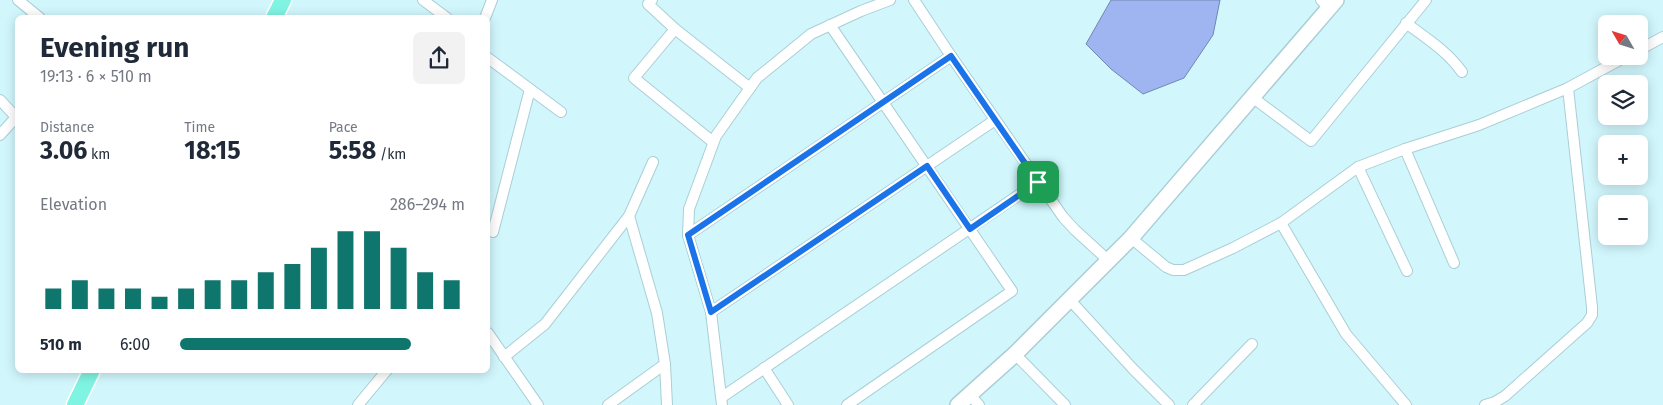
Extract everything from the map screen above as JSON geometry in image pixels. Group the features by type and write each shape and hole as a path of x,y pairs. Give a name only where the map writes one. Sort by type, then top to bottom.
{"main road":[{"path":"272,14 283,0"},
{"path":"66,405 81,373"},
{"path":"75,405 91,373"}],"street":[{"path":"423,0 443,15"},
{"path":"486,15 492,0"},
{"path":"652,0 648,4 675,29 750,88"},
{"path":"722,401 711,312 688,235 689,209 713,142 757,78 810,34 860,10 890,0"},
{"path":"914,0 995,120 1069,224 1109,261"},
{"path":"1252,97 1311,141 1426,0"},
{"path":"23,2 37,15"},
{"path":"969,402 1131,238 1252,97 1329,3"},
{"path":"1406,23 1443,51 1462,72"},
{"path":"830,25 1012,291 847,405"},
{"path":"675,29 634,78 713,142"},
{"path":"1648,45 1663,37"},
{"path":"688,235 951,56"},
{"path":"490,59 560,112"},
{"path":"1131,238 1166,267 1173,270 1184,270 1233,248 1281,223 1358,167 1479,124 1568,88 1610,65"},
{"path":"1485,405 1505,396 1587,323 1592,315 1568,88"},
{"path":"493,232 530,89"},
{"path":"0,100 15,114"},
{"path":"0,135 15,118"},
{"path":"711,312 995,120"},
{"path":"1405,149 1454,263"},
{"path":"504,357 544,324 629,216 653,162"},
{"path":"1358,167 1407,271"},
{"path":"722,401 764,368 1038,182"},
{"path":"629,216 657,313 665,364 667,405"},
{"path":"1281,223 1346,334 1406,405"},
{"path":"1070,300 1169,405"},
{"path":"490,336 538,405"},
{"path":"1193,405 1252,344"},
{"path":"1015,354 1059,403"},
{"path":"608,405 665,364"},
{"path":"764,368 788,405"},
{"path":"358,405 384,373"}],"water":[{"path":"1111,0 1220,0 1213,35 1184,78 1143,94 1111,69 1086,44"}],"route":[{"path":"951,56 1038,182 970,229 927,166 711,312 688,235 951,56"}]}
